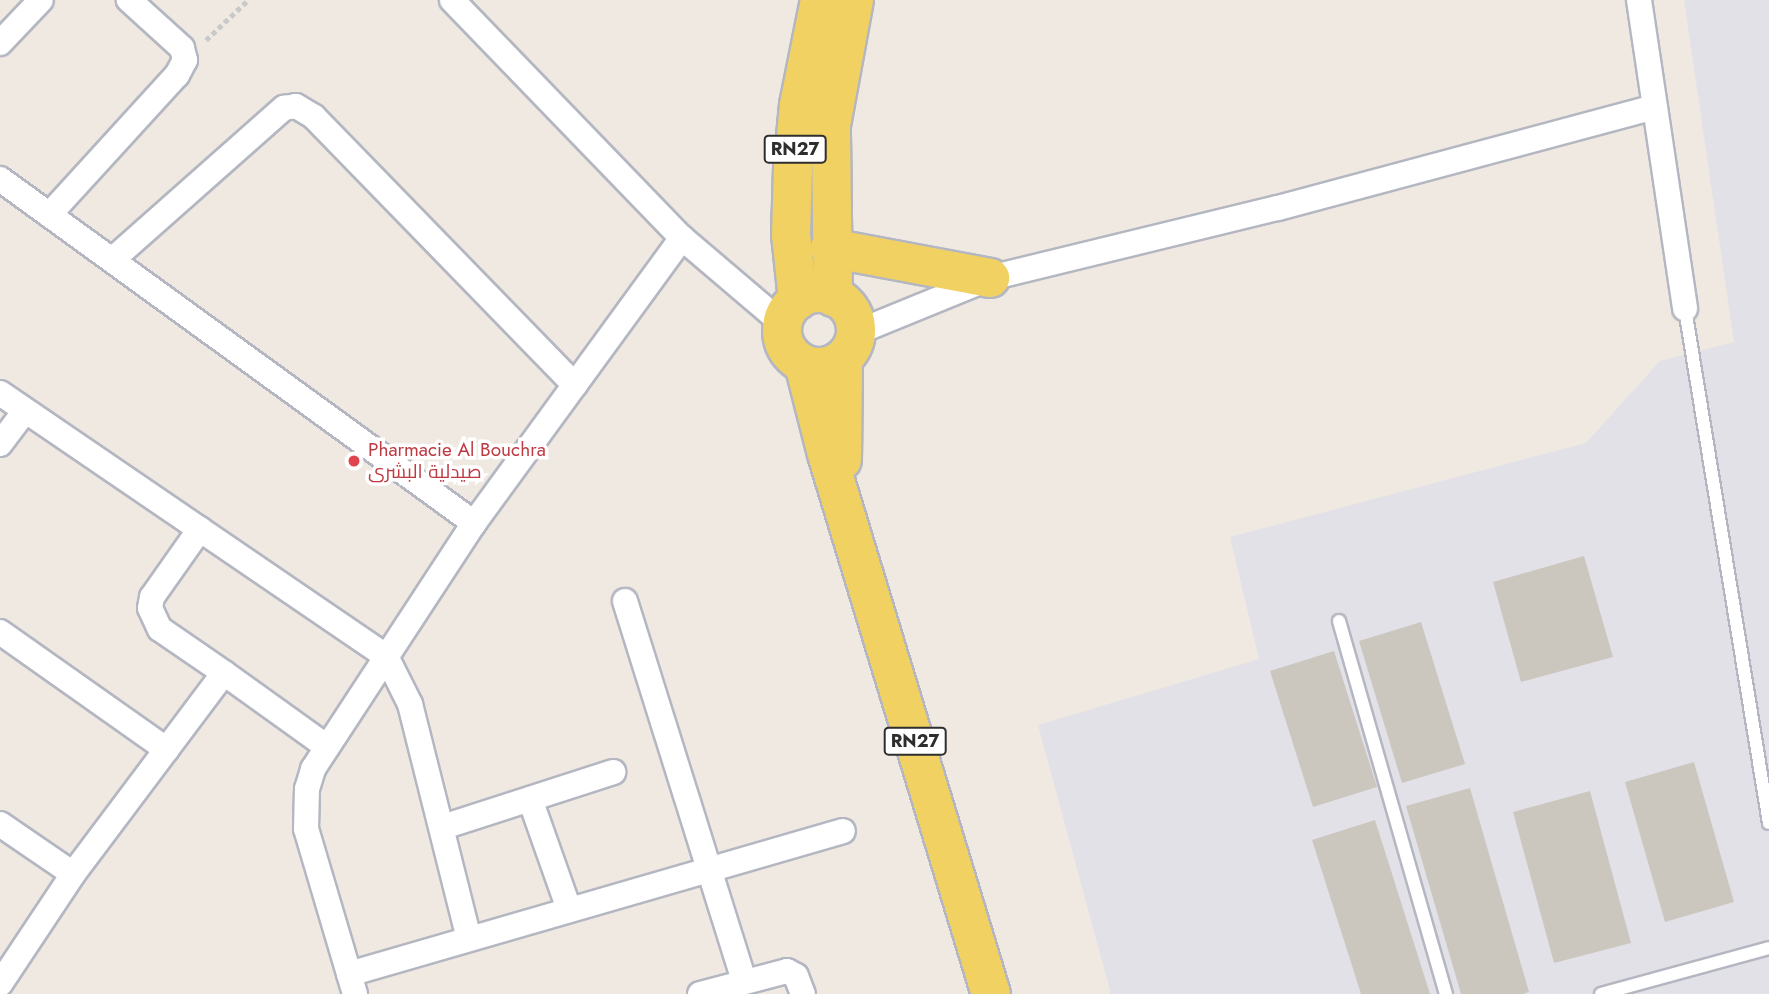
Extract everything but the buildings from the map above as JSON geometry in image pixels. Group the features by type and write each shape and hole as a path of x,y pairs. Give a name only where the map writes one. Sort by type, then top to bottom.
{"main road":[{"name":"RN27","path":"804,306 792,246 793,167 799,105 820,0"},
{"name":"RN27","path":"854,0 831,125 830,248 786,347 804,364 991,994"},
{"path":"830,248 990,278"},
{"name":"RN27","path":"804,306 850,311 839,487"},
{"path":"804,364 828,366 849,346"}],"street":[{"path":"0,43 41,0"},
{"path":"49,215 177,75 185,60 182,48 129,0"},
{"path":"452,0 682,238 804,306"},
{"path":"1639,0 1685,309"},
{"path":"849,346 990,278 1278,208 1656,107"},
{"path":"112,260 284,108 302,108 575,385"},
{"path":"2,185 112,260 474,523"},
{"path":"682,238 474,523 327,747 307,789 306,829 352,984 469,939 843,831"},
{"path":"0,393 386,656 410,704 469,939"},
{"path":"0,443 25,411"},
{"path":"200,529 152,597 150,608 160,629 327,747"},
{"path":"625,601 744,981"},
{"path":"0,632 167,750"},
{"path":"0,984 73,874 224,673"},
{"path":"443,827 613,772"},
{"path":"530,799 569,909"},
{"path":"0,824 73,874"},
{"path":"700,994 790,971 799,980 803,994"}],"lane":[{"path":"1685,309 1769,822"},
{"path":"1339,621 1446,994"},
{"path":"1601,994 1769,948"}],"path":[{"path":"185,60 248,0"}],"shaded area":[{"path":"1684,0 1769,0 1769,994 1111,994 1038,725 1259,659 1230,537 1586,443 1660,361 1734,342"}],"place":[{"name":"Pharmacie Al Bouchra صيدلية البشرى","path":"354,461"}]}
